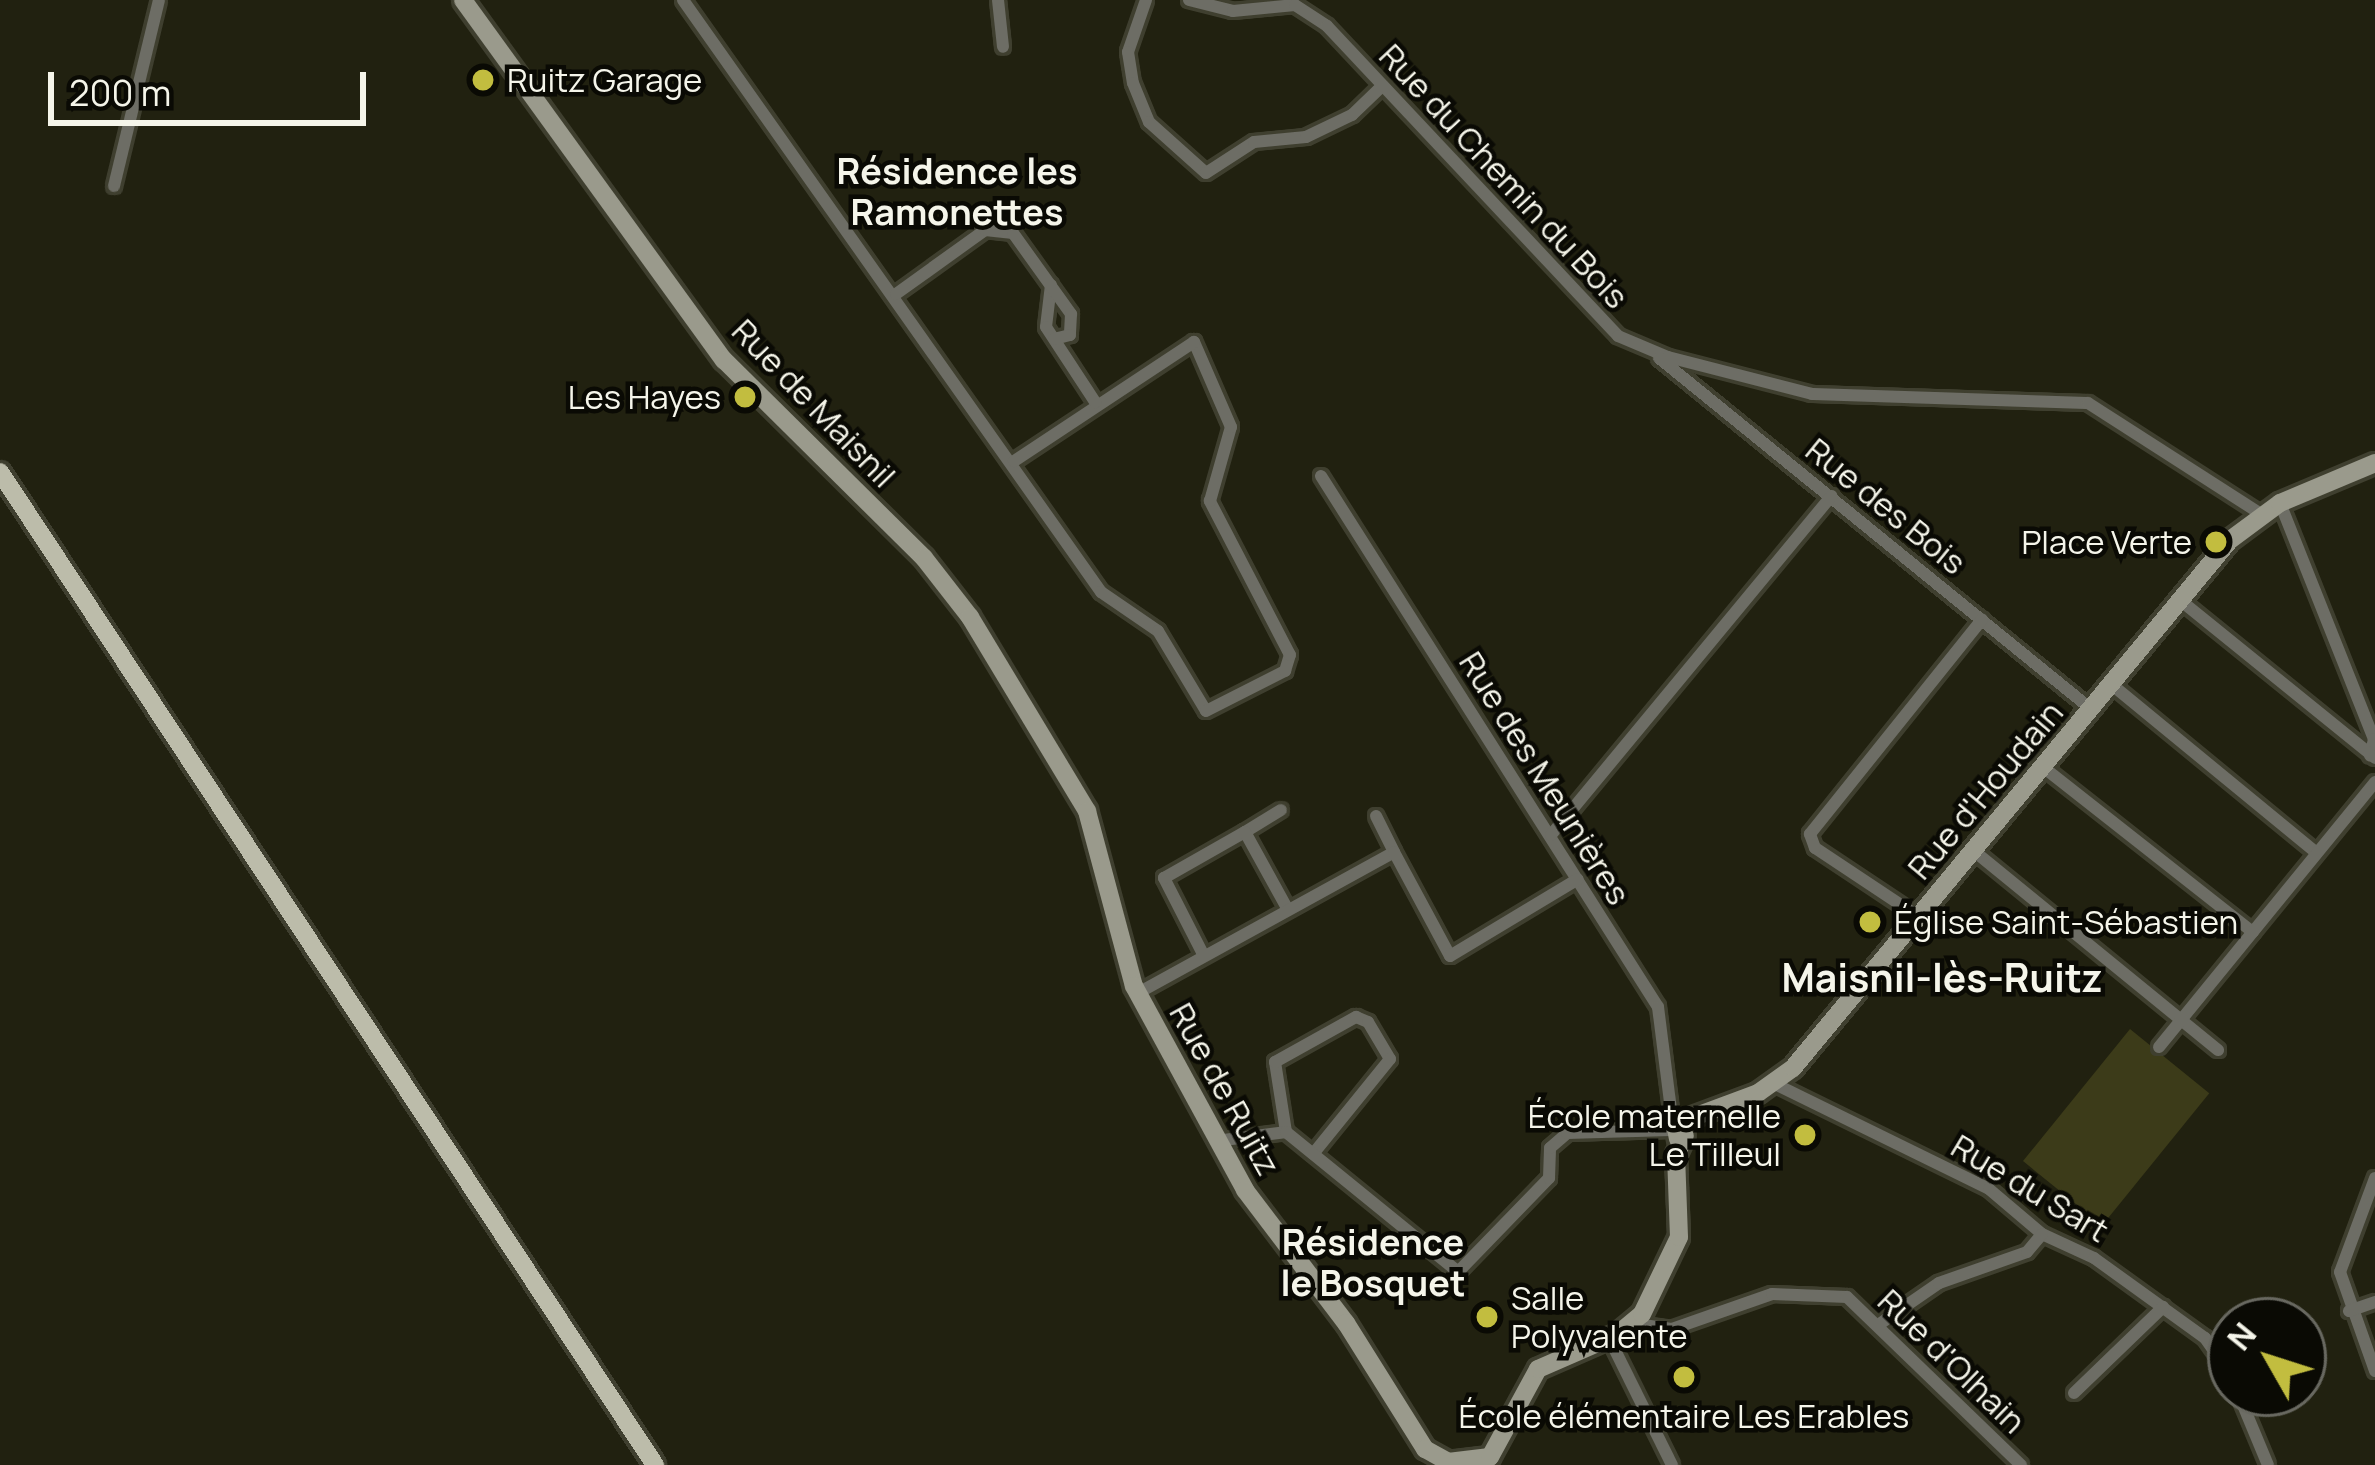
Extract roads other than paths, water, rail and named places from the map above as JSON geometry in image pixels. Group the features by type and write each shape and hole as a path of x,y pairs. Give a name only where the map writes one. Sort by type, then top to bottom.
{"main road":[{"path":"0,472 655,1465"}],"street":[{"path":"114,186 159,0"},
{"name":"Rue de Maisnil","path":"463,0 724,360 924,559 970,617 1087,811 1103,856"},
{"path":"682,0 1015,460 1101,592 1174,650 1206,711 1286,670 1290,655 1210,501 1231,427 1194,342 1095,402 1015,460"},
{"path":"998,0 1003,47"},
{"path":"1146,0 1128,52 1133,83 1149,122 1206,173 1254,142 1306,137 1352,115 1382,86"},
{"name":"Rue du Chemin du Bois","path":"1189,0 1233,10 1295,5 1327,26 1598,319 1646,349 1840,397 2088,404 2261,514"},
{"path":"896,294 985,230 1013,233 1051,284 1074,328 1054,339"},
{"path":"1051,284 1046,327 1095,402"},
{"name":"Rue des Bois","path":"1646,349 2091,709"},
{"name":"Rue d'Houdain","path":"1677,1130 1775,1084 2180,600 2261,514 2375,463"},
{"name":"Rue des Meunières","path":"1321,476 1658,1006 1677,1130"},
{"path":"1551,835 1831,496"},
{"path":"2280,503 2374,739 2372,757"},
{"path":"2180,600 2372,757"},
{"path":"1919,916 1815,848 1810,834 1982,620"},
{"path":"2111,684 2317,854"},
{"path":"2043,767 2253,932"},
{"path":"2158,1047 2375,782"},
{"path":"1204,956 1164,878 1281,809"},
{"path":"1376,816 1450,956 1578,879"},
{"path":"1245,832 1288,910"},
{"path":"1974,850 2218,1050"},
{"path":"1138,993 1394,852"},
{"name":"Rue de Ruitz","path":"1103,856 1117,939 1138,993 1216,1141 1425,1450 1448,1462 1498,1457"},
{"path":"1313,1154 1390,1059 1368,1022 1356,1017 1275,1062 1286,1132 1313,1154 1458,1272 1549,1178 1550,1148 1567,1133 1677,1130 1679,1238 1636,1324 1538,1369 1498,1457"},
{"name":"Rue du Sart","path":"1775,1084 1969,1177 2042,1234 2163,1307 2207,1341"},
{"path":"1216,1141 1286,1132"},
{"path":"2375,1178 2340,1272 2349,1311 2375,1371"},
{"path":"2026,1252 2042,1234"},
{"path":"1881,1322 1939,1283 2026,1252 2064,1244"},
{"name":"Rue d'Olhain","path":"1636,1324 1672,1329 1749,1298 1809,1293 1847,1298 1881,1322 1954,1408 2021,1465"},
{"path":"2349,1311 2375,1302"},
{"path":"2074,1394 2163,1307"},
{"path":"1609,1338 1672,1465"},
{"path":"2249,1417 2268,1465"}],"place":[{"name":"Ruitz Garage","path":"483,80"},
{"name":"Les Hayes","path":"745,397"},
{"name":"Place Verte","path":"2216,542"},
{"name":"Église Saint-Sébastien","path":"1870,922"},
{"name":"École maternelle Le Tilleul","path":"1805,1135"},
{"name":"Salle Polyvalente","path":"1487,1317"},
{"name":"École élémentaire Les Erables","path":"1684,1377"}],"district":[{"name":"Résidence les Ramonettes","path":"957,190"},
{"name":"Maisnil-lès-Ruitz","path":"1942,977"},
{"name":"Résidence le Bosquet","path":"1373,1262"}]}
